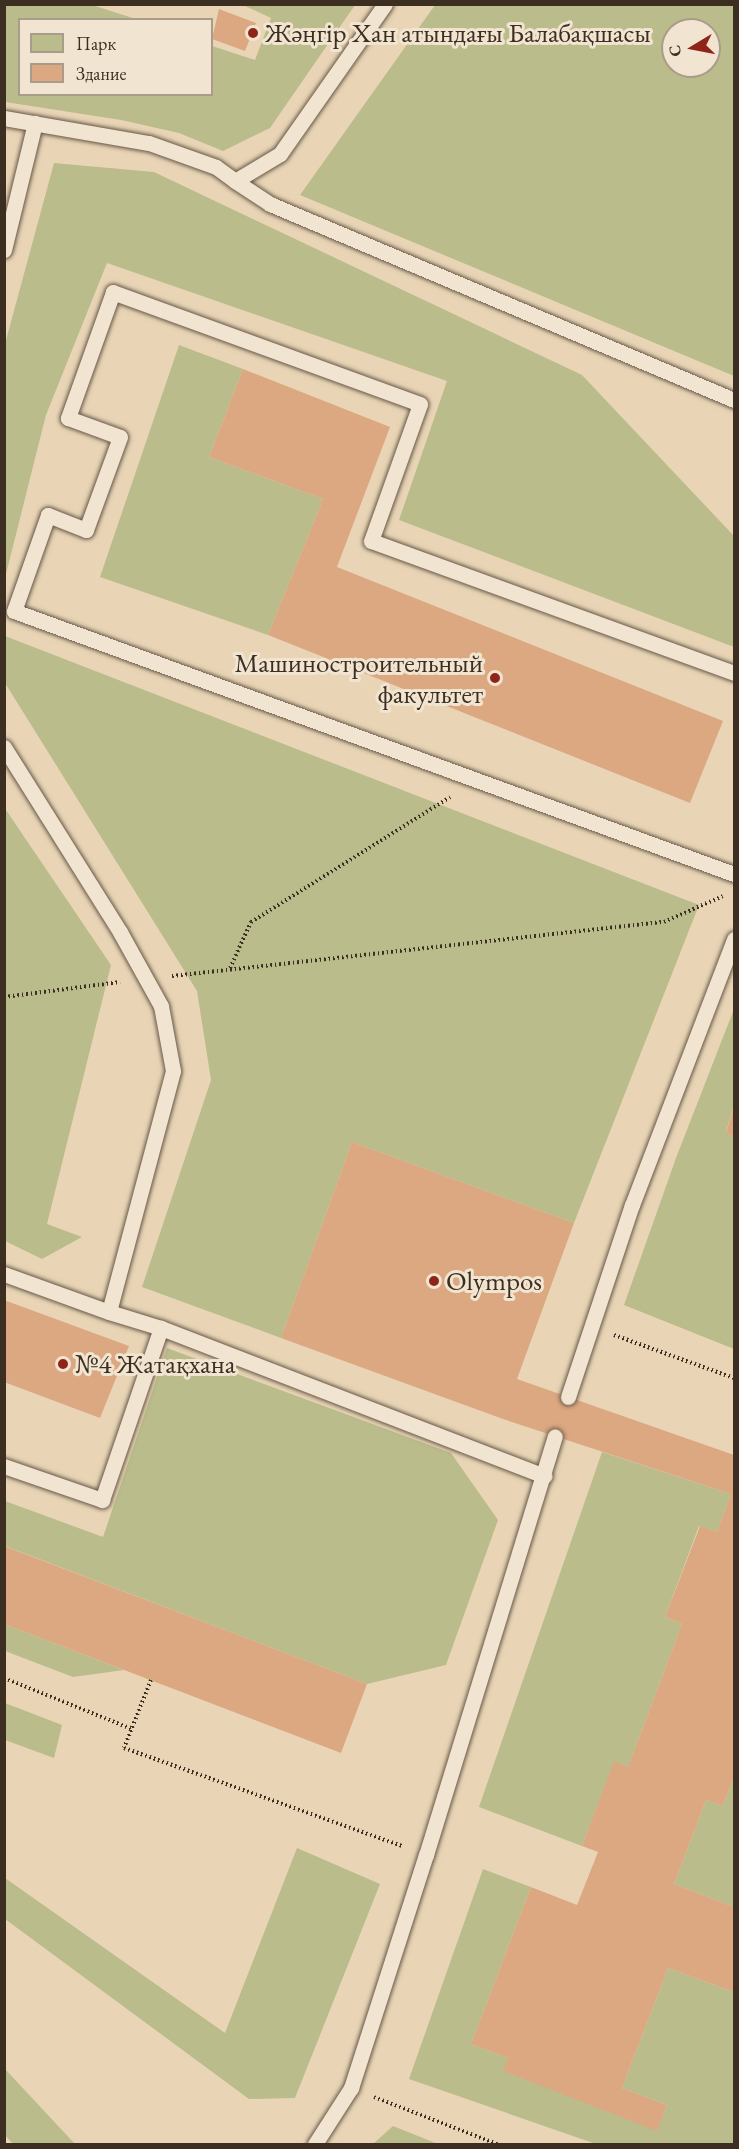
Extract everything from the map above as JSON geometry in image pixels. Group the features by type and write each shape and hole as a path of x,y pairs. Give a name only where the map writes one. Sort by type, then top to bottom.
{"lane":[{"path":"235,181 280,154 385,4"},
{"path":"4,118 149,143 216,167 270,204 735,400"},
{"path":"4,250 35,123"},
{"path":"735,674 370,541 420,404 113,292 68,418 120,437 86,530 48,515 14,611 735,874"},
{"path":"4,747 147,978 161,1006 173,1071 109,1312"},
{"path":"568,1397 632,1205 735,939"},
{"path":"4,1274 161,1328 544,1476"},
{"path":"4,1466 102,1500 161,1328"},
{"path":"315,2145 351,2088 555,1436"}],"path":[{"path":"229,969 251,922 477,780"},
{"path":"4,997 147,978 664,922 724,896"},
{"path":"591,1327 735,1378"},
{"path":"4,1678 132,1729"},
{"path":"151,1680 124,1748 426,1854"},
{"path":"351,2088 497,2145"}],"green space":[{"path":"4,5 92,5 133,18 18,18 18,96 213,96 213,46 255,60 271,18 243,5 355,5 270,128 223,151 179,133 121,120 5,102"},
{"path":"435,5 734,5 734,376 300,195"},
{"path":"54,163 154,172 582,375 734,536 734,647 399,520 447,381 107,263 46,415 5,578 5,344"},
{"path":"179,345 243,369 209,457 323,499 268,635 100,577"},
{"path":"5,636 699,905 574,1223 352,1142 281,1338 142,1287 211,1080 197,991 5,683"},
{"path":"4,807 111,965 47,1224 82,1237 42,1259 5,1241"},
{"path":"734,1009 734,1106 726,1132 734,1136 734,1349 624,1305 676,1158"},
{"path":"167,1348 451,1453 498,1520 446,1665 367,1684 5,1546 5,1501 103,1537"},
{"path":"602,1452 731,1494 717,1532 699,1526 665,1617 682,1624 628,1767 614,1762 582,1846 479,1807"},
{"path":"4,1624 124,1670 73,1677 5,1651"},
{"path":"5,1703 62,1725 54,1758 5,1740"},
{"path":"734,1777 734,1907 674,1884 706,1800 723,1806"},
{"path":"297,1848 380,1884 295,2098 249,2099 5,1919 5,1878 225,2033"},
{"path":"483,1869 531,1887 471,2044 508,2058 504,2071 657,2130 667,2105 622,2088 668,1968 734,1992 734,2144 596,2144 409,2079"},
{"path":"5,2069 75,2144 13,2144 5,2135"},
{"path":"393,2126 438,2144 373,2144"}],"building":[{"path":"219,9 256,23 245,51 213,39"},
{"name":"Машиностроительный факультет","path":"243,369 390,427 337,567 723,721 690,803 268,635 323,499 209,457"},
{"path":"734,1107 734,1136 726,1133"},
{"path":"352,1142 574,1223 517,1379 734,1455 734,1777 723,1806 706,1800 674,1884 734,1907 734,1992 668,1968 622,2088 667,2105 657,2131 503,2071 508,2058 471,2044 531,1887 577,1905 598,1852 582,1846 614,1761 628,1767 682,1624 665,1617 700,1526 717,1532 731,1494 503,1419 281,1338"},
{"name":"№4 Жатақхана","path":"4,1300 129,1346 100,1418 4,1382"},
{"path":"4,1546 367,1684 341,1753 4,1624"}],"place":[{"name":"Жәңгір Хан атындағы Балабақшасы","path":"253,33"},
{"name":"Машиностроительный факультет","path":"495,678"},
{"name":"Olympos","path":"434,1281"},
{"name":"№4 Жатақхана","path":"63,1364"}]}
